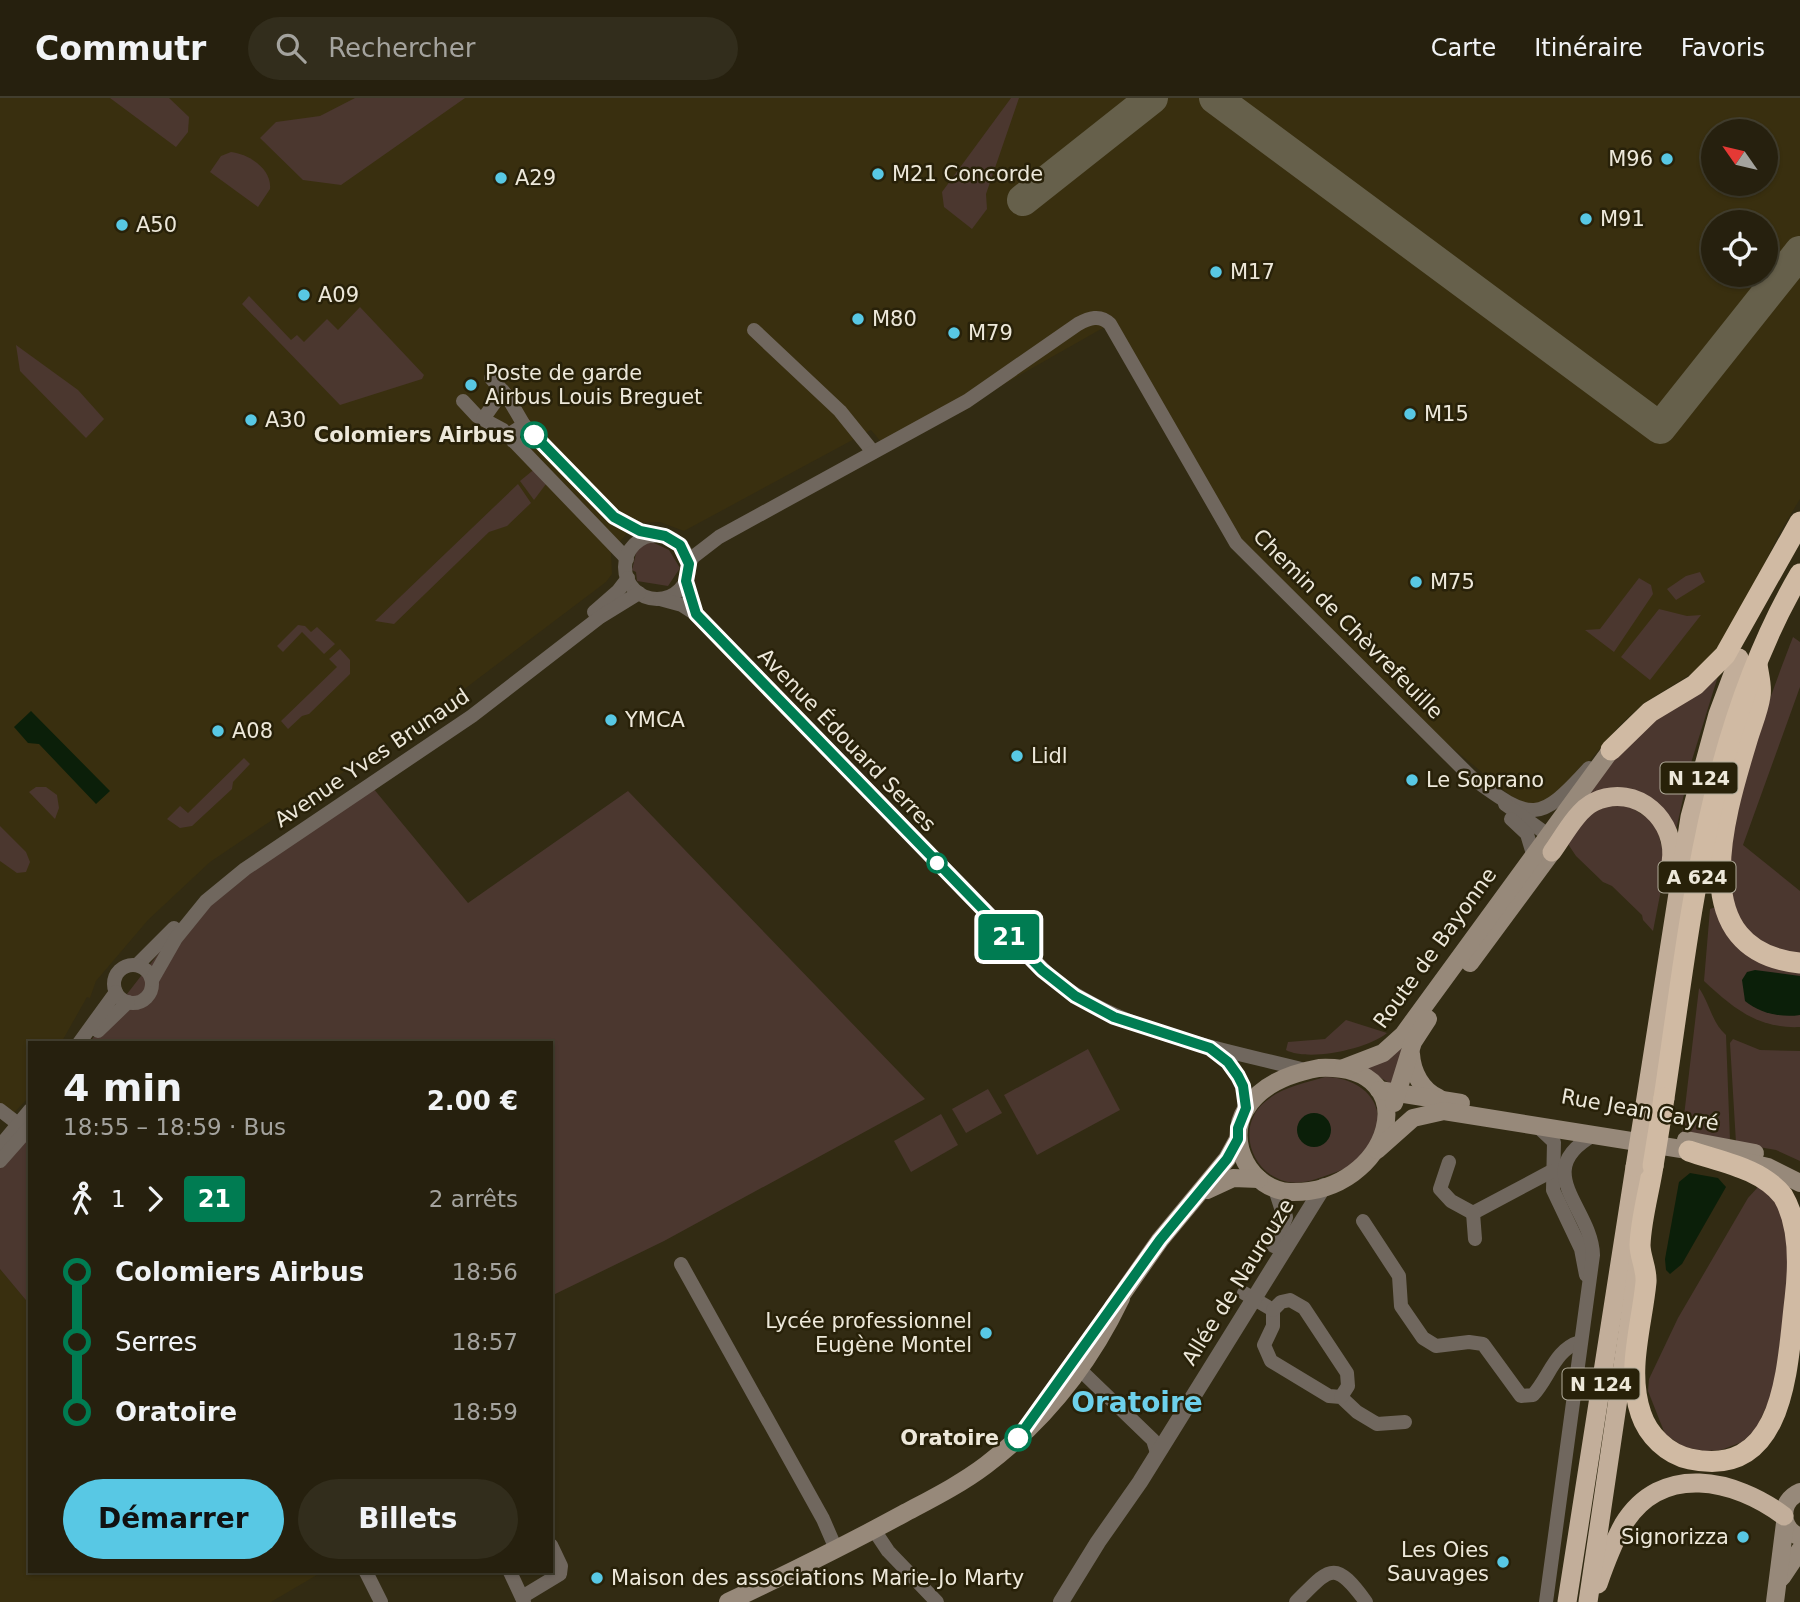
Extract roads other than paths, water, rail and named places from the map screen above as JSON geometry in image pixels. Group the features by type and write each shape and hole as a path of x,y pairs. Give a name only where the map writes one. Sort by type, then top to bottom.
{"highway":[{"path":"1611,750 1650,712 1695,685 1725,655 1800,522"},
{"name":"A 624","path":"1640,1246 1644,1167 1664,1098 1707,826 1748,660 1771,588 1800,538"},
{"name":"A 624","path":"1748,660 1800,573"},
{"path":"1748,660 1761,694 1728,808 1720,864 1725,912 1743,942 1768,957 1800,963"},
{"name":"N 124","path":"1567,1602 1644,1167 1643,1117 1675,902 1699,779 1748,660"},
{"path":"1544,847 1594,802 1619,797 1639,802 1659,816 1670,834 1674,846 1670,873 1675,902"},
{"path":"1640,1246 1646,1278 1636,1380 1637,1400 1645,1423 1661,1443 1684,1457 1713,1461 1740,1455 1767,1431 1781,1400 1798,1271 1797,1226 1784,1197 1762,1177 1689,1150"},
{"name":"N 124","path":"1590,1602 1640,1246"},
{"path":"1590,1602 1624,1524 1640,1505 1661,1491 1699,1482 1726,1486 1747,1492 1784,1519"}],"main road":[{"name":"Route de Bayonne","path":"1344,1068 1382,1053 1397,1041 1544,847 1611,750"},
{"name":"Route de Bayonne","path":"1387,1115 1399,1093 1411,1049 1425,1023 1502,919 1544,847"},
{"path":"1411,1049 1411,1062 1422,1086 1443,1100"},
{"path":"1377,1150 1385,1133 1387,1115 1378,1090 1360,1075 1344,1068 1305,1070 1271,1084 1246,1108 1238,1128 1238,1139 1245,1163 1259,1179 1276,1189 1299,1191 1324,1186 1355,1172 1413,1118 1444,1111 1473,1109"},
{"path":"1378,1090 1443,1100 1473,1109"},
{"name":"Rue Jean Cayré","path":"1473,1109 1531,1123 1689,1150 1768,1167 1800,1183"},
{"name":"Rue Jean Cayré","path":"1473,1109 1746,1151 1800,1170"},
{"path":"728,1602 874,1530 984,1467 1028,1428 1105,1332 1121,1298 1160,1240 1227,1159 1238,1139"},
{"path":"1200,1192 1233,1178 1259,1179"},
{"path":"1776,1594 1786,1504 1800,1492"},
{"path":"1784,1519 1800,1537"},
{"path":"1776,1594 1800,1550"}],"street":[{"name":"Chemin de Chèvrefeuille","path":"689,564 693,557 719,537 997,383 1078,324 1095,317 1107,321 1236,543 1471,777 1515,814 1544,847"},
{"path":"753,329 840,411 873,452"},
{"path":"491,378 503,391 520,420 614,517 653,536 673,540 686,553 689,564 686,581 671,596 660,599 639,593 628,578 627,559 635,545 653,536"},
{"path":"483,419 503,391"},
{"path":"463,401 508,436 627,559"},
{"path":"508,436 520,420"},
{"name":"Chemin de Chèvrefeuille","path":"673,540 691,542 719,537"},
{"name":"Avenue Yves Brunaud","path":"137,965 158,946 198,900 236,866 520,671 618,591 628,578"},
{"name":"Avenue Édouard Serres","path":"686,581 696,614"},
{"name":"Avenue Yves Brunaud","path":"152,980 183,929 206,901 245,869 495,699 600,617 639,593"},
{"name":"Avenue Édouard Serres","path":"660,599 682,605 696,614 1042,970 1075,996 1114,1017 1210,1048 1305,1070"},
{"name":"Chemin de Chèvrefeuille","path":"1491,792 1525,808 1543,811 1562,797 1611,750"},
{"name":"Chemin de Chèvrefeuille","path":"1491,792 1527,834 1544,847"},
{"path":"80,1041 116,992 117,974 127,966 137,965 147,971 152,980 147,997 138,1002 128,1002 111,1015 91,1041"},
{"path":"116,992 128,1002"},
{"name":"Avenue Édouard Serres","path":"1210,1048 1228,1062 1243,1086 1246,1108"},
{"name":"Avenue Édouard Serres","path":"1243,1086 1252,1058"},
{"path":"0,1110 25,1127"},
{"path":"1531,1123 1546,1132 1554,1142 1558,1171 1592,1238 1593,1255 1546,1602"},
{"path":"0,1146 25,1127"},
{"path":"0,1161 25,1127"},
{"path":"1473,1213 1558,1171 1573,1153 1594,1135"},
{"path":"1449,1162 1440,1189 1451,1201 1473,1213"},
{"name":"Allée de Naurouze","path":"1061,1602 1248,1295 1324,1186"},
{"name":"Allée de Naurouze","path":"1248,1295 1284,1224 1284,1208 1276,1189"},
{"path":"1473,1213 1475,1240"},
{"path":"1363,1221 1399,1276 1401,1306 1423,1338 1436,1346 1469,1342 1483,1345 1521,1396 1533,1395 1562,1352 1570,1345 1580,1342"},
{"path":"681,1265 836,1549"},
{"path":"1248,1295 1273,1310"},
{"path":"1341,1397 1348,1386 1347,1373 1304,1308 1290,1300 1282,1302 1273,1310 1273,1326 1264,1345 1268,1357 1329,1396 1341,1397 1357,1412 1377,1424 1405,1422"},
{"path":"1076,1365 1155,1447"},
{"path":"874,1530 888,1551 937,1602"},
{"path":"510,1573 523,1600 561,1574 561,1566 553,1549"},
{"path":"1296,1602 1325,1575 1335,1572 1343,1574 1366,1602"},
{"path":"366,1573 381,1602"}],"place":[{"name":"M96","path":"1667,159"},
{"name":"M21 Concorde","path":"878,174"},
{"name":"A29","path":"501,178"},
{"name":"M91","path":"1586,219"},
{"name":"A50","path":"122,225"},
{"name":"M17","path":"1216,272"},
{"name":"A09","path":"304,295"},
{"name":"M80","path":"858,319"},
{"name":"M79","path":"954,333"},
{"name":"Poste de garde Airbus Louis Breguet","path":"471,385"},
{"name":"M15","path":"1410,414"},
{"name":"A30","path":"251,420"},
{"name":"Colomiers Airbus","path":"534,435"},
{"name":"M75","path":"1416,582"},
{"name":"YMCA","path":"611,720"},
{"name":"A08","path":"218,731"},
{"name":"Lidl","path":"1017,756"},
{"name":"Le Soprano","path":"1412,780"},
{"name":"Lycée professionnel Eugène Montel","path":"986,1333"},
{"name":"Oratoire","path":"1018,1438"},
{"name":"Signorizza","path":"1743,1537"},
{"name":"Les Oies Sauvages","path":"1503,1562"},
{"name":"Maison des associations Marie-Jo Marty","path":"597,1578"}],"district":[{"name":"Oratoire","path":"1137,1402"}]}
